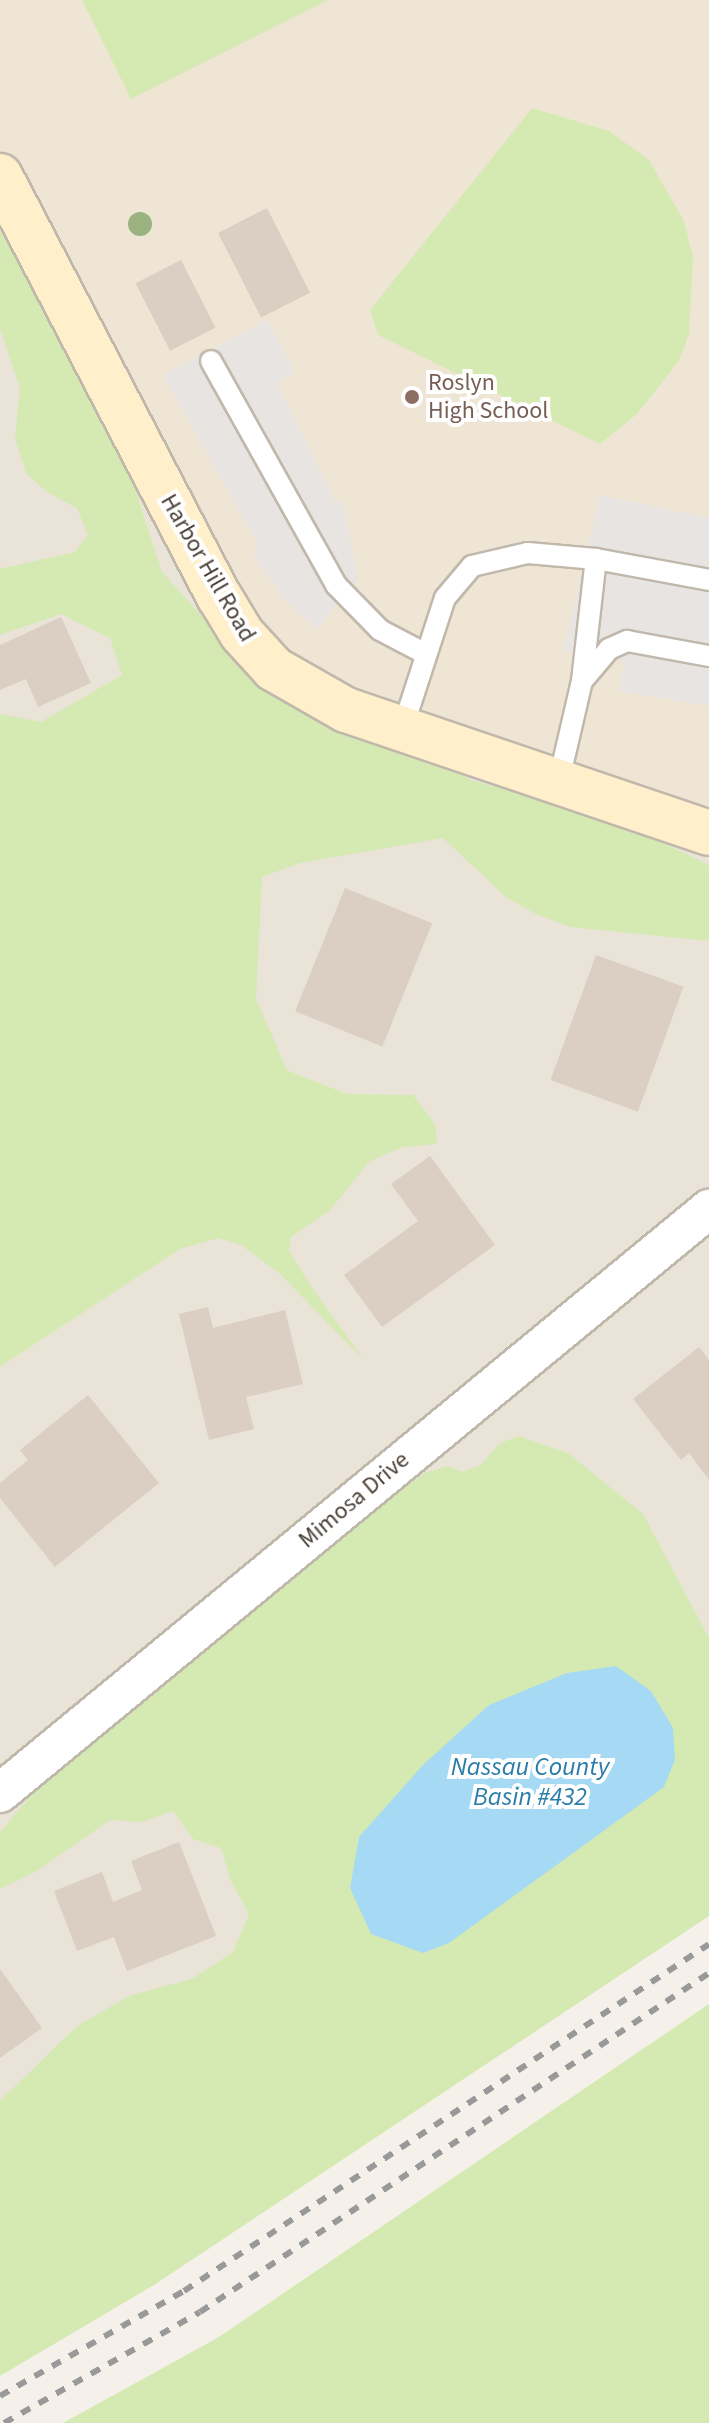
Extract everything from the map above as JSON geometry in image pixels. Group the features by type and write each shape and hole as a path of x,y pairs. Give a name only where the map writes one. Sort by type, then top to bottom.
{"street":[{"name":"Harbor Hill Road","path":"4,192 242,634 274,669 307,691 402,730 709,833"},
{"name":"Mimosa Drive","path":"0,1793 709,1209"}],"lane":[{"path":"211,361 336,585 380,630 426,654"},
{"path":"402,730 445,598 472,566 508,553 596,559 709,580"},
{"path":"558,784 582,681 596,559"},
{"path":"582,681 609,649 627,641 709,656"}],"shaded area":[{"name":"Roslyn High School","path":"0,0 709,0 709,833 274,669 0,176"},
{"path":"0,176 242,634 0,936"},
{"path":"267,320 295,372 277,382 335,502 343,502 358,578 317,629 284,599 254,556 257,542 163,375"},
{"path":"600,495 709,518 709,706 619,691 624,662 563,652"},
{"path":"332,703 709,833 709,1786 0,2241 0,1367 412,1096 346,1094 287,1070 249,1035 204,871"}],"green space":[{"path":"82,0 328,0 131,99"},
{"path":"532,108 609,131 649,160 684,221 693,257 689,334 679,361 637,414 600,444 378,335 370,310"},
{"path":"0,229 11,231 111,415 162,572 202,616 242,634 332,703 471,780 620,822 709,865 709,941 570,927 536,914 507,898 443,838 300,863 262,877 256,999 287,1070 347,1094 413,1095 435,1124 437,1144 403,1147 370,1161 330,1210 291,1237 289,1250 363,1359 279,1273 241,1245 218,1238 180,1249 0,1367 0,714 41,722 122,675 110,638 61,614 0,635 0,569 75,552 88,535 77,508 48,493 26,473 15,438 20,389 0,328"},
{"path":"518,1436 568,1453 643,1514 709,1638 709,1916 154,2285 0,2376 0,2101 77,2026 131,1995 192,1979 233,1952 249,1914 231,1881 221,1848 193,1839 173,1811 142,1822 110,1820 37,1871 0,1889 0,1832 111,1701 336,1515 385,1501 427,1472 448,1466 462,1472 481,1465 499,1444"},
{"path":"709,2004 709,2423 63,2423 219,2337"}],"water":[{"name":"Nassau County Basin #432","path":"616,1666 651,1691 673,1728 675,1760 664,1787 449,1943 423,1953 371,1934 350,1888 359,1837 423,1765 489,1705 567,1673"}],"building":[{"path":"267,208 310,293 261,318 218,233"},
{"path":"181,260 216,328 170,351 136,283"},
{"path":"61,617 91,683 38,707 26,679 0,690 0,645"},
{"path":"345,888 432,923 382,1047 295,1011"},
{"path":"596,955 683,987 638,1112 551,1080"},
{"path":"430,1156 495,1245 382,1327 344,1275 418,1221 391,1184"},
{"path":"208,1307 213,1328 285,1310 303,1384 246,1397 254,1429 209,1440 179,1314"},
{"path":"699,1347 709,1360 709,1480 689,1453 681,1460 633,1399"},
{"path":"88,1395 159,1483 55,1567 0,1498 0,1483 28,1460 20,1450"},
{"path":"179,1842 216,1936 127,1971 114,1937 77,1951 54,1891 102,1872 113,1902 142,1890 131,1861"},
{"path":"0,1969 42,2028 0,2058"}],"railway":[{"path":"0,2396 184,2291 709,1944"},
{"path":"4,2423 200,2312 709,1973"}],"place":[{"name":"Roslyn High School","path":"412,397"}]}
